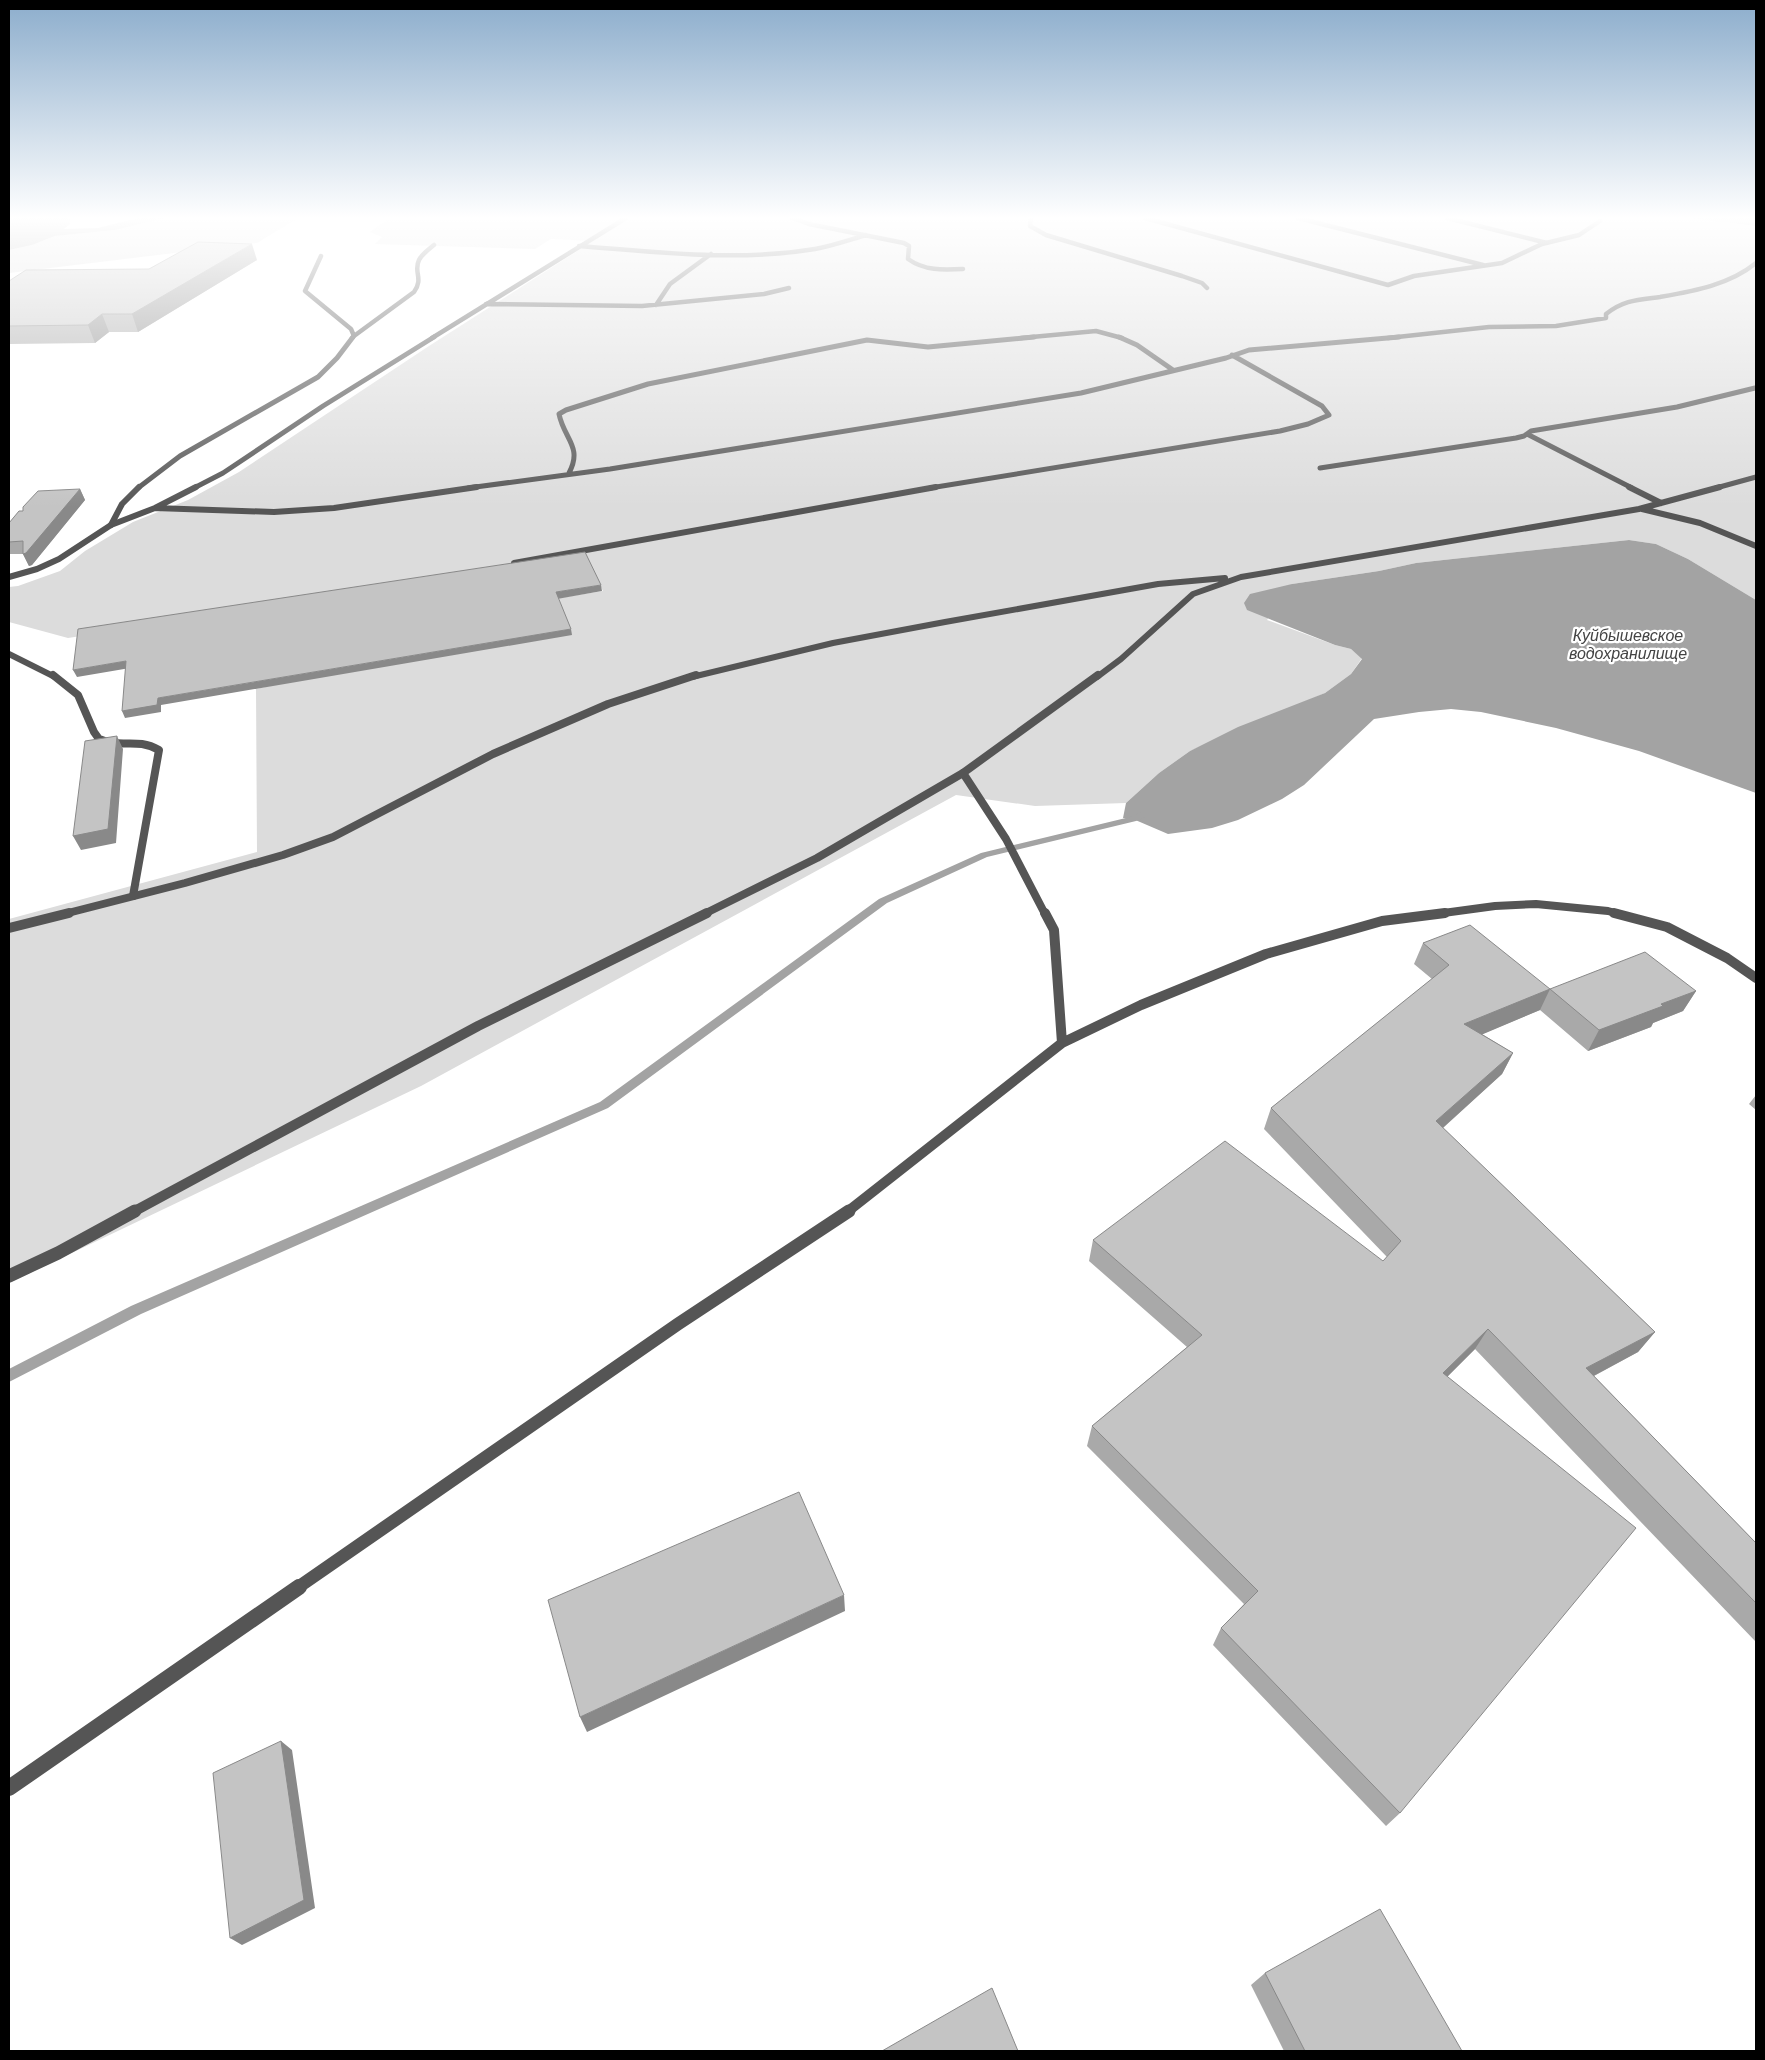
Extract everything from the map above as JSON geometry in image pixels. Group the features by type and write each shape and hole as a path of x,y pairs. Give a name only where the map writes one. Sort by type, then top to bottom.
{"street":[{"path":"332,314 351,329 354,336"},
{"path":"111,525 115,512 139,487 180,456 318,377 337,358 354,336 384,314"},
{"path":"9,578 37,569 59,559 111,525 156,508 223,473 323,406 469,314"},
{"path":"156,508 306,511 479,488 569,473 610,470 850,428 1081,393 1226,358 1249,350 1353,342 1489,327 1556,326 1606,318 1606,314"},
{"path":"569,473 574,466 575,454 569,436 559,419 559,414 566,410 648,384 867,340 877,339 900,345 928,347 1096,331 1119,335 1147,351 1173,370"},
{"path":"502,565 985,478 1280,430 1308,424 1329,415 1322,406 1232,355"},
{"path":"1320,468 1516,438 1531,431 1677,407 1755,388"},
{"path":"1527,434 1661,502"},
{"path":"9,928 282,855 333,837 493,754 608,704 709,671 832,643 1158,584 1241,577 1639,509 1756,477"},
{"path":"1639,509 1684,518 1715,527 1756,546"},
{"path":"9,1276 67,1248 478,1026 817,858 963,773 1120,659 1193,594 1241,577"},
{"path":"9,654 65,683 79,696 90,719 93,733 99,739 112,743 146,743 159,750 133,896"},
{"path":"963,773 1006,839 1054,930 1062,1043"},
{"path":"9,1788 662,1335 858,1205 1062,1043 1141,1005 1266,954 1382,921 1495,906 1536,904 1608,911 1667,927 1727,958 1756,978"}],"shaded area":[{"path":"479,314 1756,314 1756,600 1688,559 1656,544 1629,540 1416,563 1379,571 1292,584 1267,620 1351,649 1362,658 1351,674 1325,693 1190,751 1159,773 1126,803 1035,806 956,795 421,1086 9,1283 9,919 257,852 256,689 567,624 559,598 603,591 586,558 68,638 9,622 9,587 18,586 60,571 85,551 133,522 188,500 239,472"}],"water":[{"name":"Куйбышевское водохранилище","path":"1629,540 1656,544 1688,559 1756,600 1756,793 1639,751 1556,728 1481,712 1451,709 1374,719 1304,785 1282,799 1238,820 1212,828 1168,834 1133,819 1123,818 1126,803 1159,773 1190,751 1238,727 1325,693 1351,674 1362,659 1351,649 1335,645 1247,610 1244,603 1250,594 1292,584 1379,571 1416,563"}],"building":[{"path":"9,314 102,314 88,325 9,326"},
{"path":"80,489 26,553 23,554 23,541 9,542 9,523 19,511 23,511 23,507 38,491"},
{"path":"585,552 601,585 556,592 571,629 158,698 157,705 122,711 126,661 73,670 78,629"},
{"path":"117,736 108,829 73,836 85,741"},
{"path":"1470,925 1550,989 1464,1024 1513,1053 1436,1121 1655,1332 1586,1368 1756,1543 1756,1603 1488,1329 1443,1373 1636,1528 1400,1813 1221,1628 1258,1591 1092,1426 1202,1335 1093,1240 1225,1141 1383,1261 1401,1241 1271,1108 1449,965 1423,943"},
{"path":"1645,952 1696,991 1661,1004 1663,1006 1599,1030 1550,989"},
{"path":"799,1492 844,1595 580,1717 548,1600"},
{"path":"281,1741 304,1900 230,1938 213,1773"},
{"path":"1380,1909 1462,2051 1305,2051 1265,1973"},
{"path":"992,1988 1018,2051 882,2051"}],"waterway":[{"path":"9,1376 136,1310 604,1105 883,901 984,855 1133,819 1146,813"}]}
